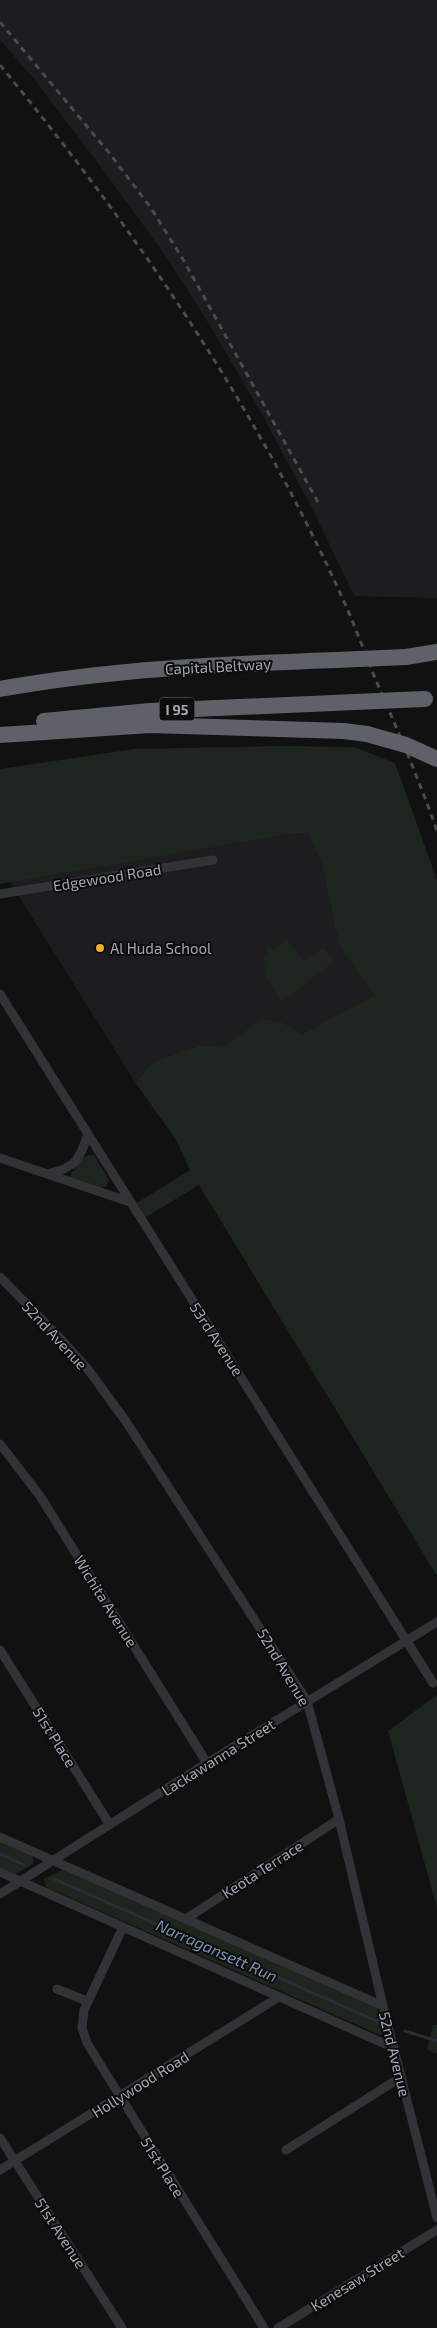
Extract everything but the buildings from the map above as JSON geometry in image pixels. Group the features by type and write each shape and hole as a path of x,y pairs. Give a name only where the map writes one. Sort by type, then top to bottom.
{"highway":[{"name":"Capital Beltway","path":"0,689 80,677 145,670 437,654"},
{"name":"I 95","path":"0,728 85,716 150,710 431,699"},
{"path":"0,735 150,725 344,731 367,734 406,745 437,759"}],"street":[{"name":"Edgewood Road","path":"0,894 213,860"},
{"name":"53rd Avenue","path":"0,994 433,1683"},
{"path":"47,1174 66,1170 81,1156 88,1134"},
{"path":"0,1158 130,1202"},
{"name":"52nd Avenue","path":"0,1277 70,1349 125,1420 307,1701 339,1819 383,2006 437,2218"},
{"name":"Wichita Avenue","path":"0,1444 40,1496 207,1763"},
{"name":"Lackawanna Street","path":"0,1894 207,1763 437,1622"},
{"name":"51st Place","path":"0,1650 110,1825"},
{"name":"Keota Terrace","path":"186,1920 339,1819"},
{"path":"0,1837 383,2006"},
{"path":"0,1872 394,2048"},
{"name":"51st Place","path":"123,1927 87,2001 82,2028 90,2049 119,2098 264,2328"},
{"path":"57,1988 87,2001"},
{"name":"Hollywood Road","path":"0,2170 119,2098 279,1996"},
{"path":"286,2150 401,2077"},
{"name":"51st Avenue","path":"0,2138 122,2328"},
{"name":"Kenesaw Street","path":"278,2328 437,2230"}],"shaded area":[{"path":"0,0 437,0 437,598 354,596 313,510 264,418 203,314 162,251 101,167 34,79 0,40"},
{"path":"281,746 354,747 395,763 437,880 437,1576 199,1185 141,1220 132,1206 190,1170 176,1140 135,1082 154,1061 198,1046 226,1045 261,1019 282,1022 302,1034 374,995 339,946 322,865 308,834 298,833 0,884 0,769 134,749"},
{"path":"298,833 308,834 322,865 339,946 374,995 302,1034 282,1022 261,1019 226,1045 198,1046 154,1061 135,1082 10,882"},
{"path":"287,940 304,961 324,948 334,961 282,1002 266,978 264,961 262,959 268,953 265,950 269,946 274,950"},
{"path":"94,1155 109,1180 106,1187 99,1187 71,1178 71,1173 84,1157"},
{"path":"437,1695 437,1908 388,1731"},
{"path":"0,1841 30,1854 34,1859 33,1864 15,1874 0,1867"},
{"path":"64,1869 377,2008 386,2032 380,2035 46,1887 44,1879"},
{"path":"433,2025 437,2025 437,2054 427,2050"}],"waterway":[{"name":"Narragansett Run","path":"0,1854 24,1865"},
{"name":"Narragansett Run","path":"54,1879 379,2022"},
{"name":"Narragansett Run","path":"405,2031 437,2041"}],"railway":[{"path":"0,22 110,154 151,208 184,261 319,504"},
{"path":"0,65 99,191 146,256 233,391 273,461 311,532 349,613 437,831"}],"place":[{"name":"Al Huda School","path":"100,948"}]}
